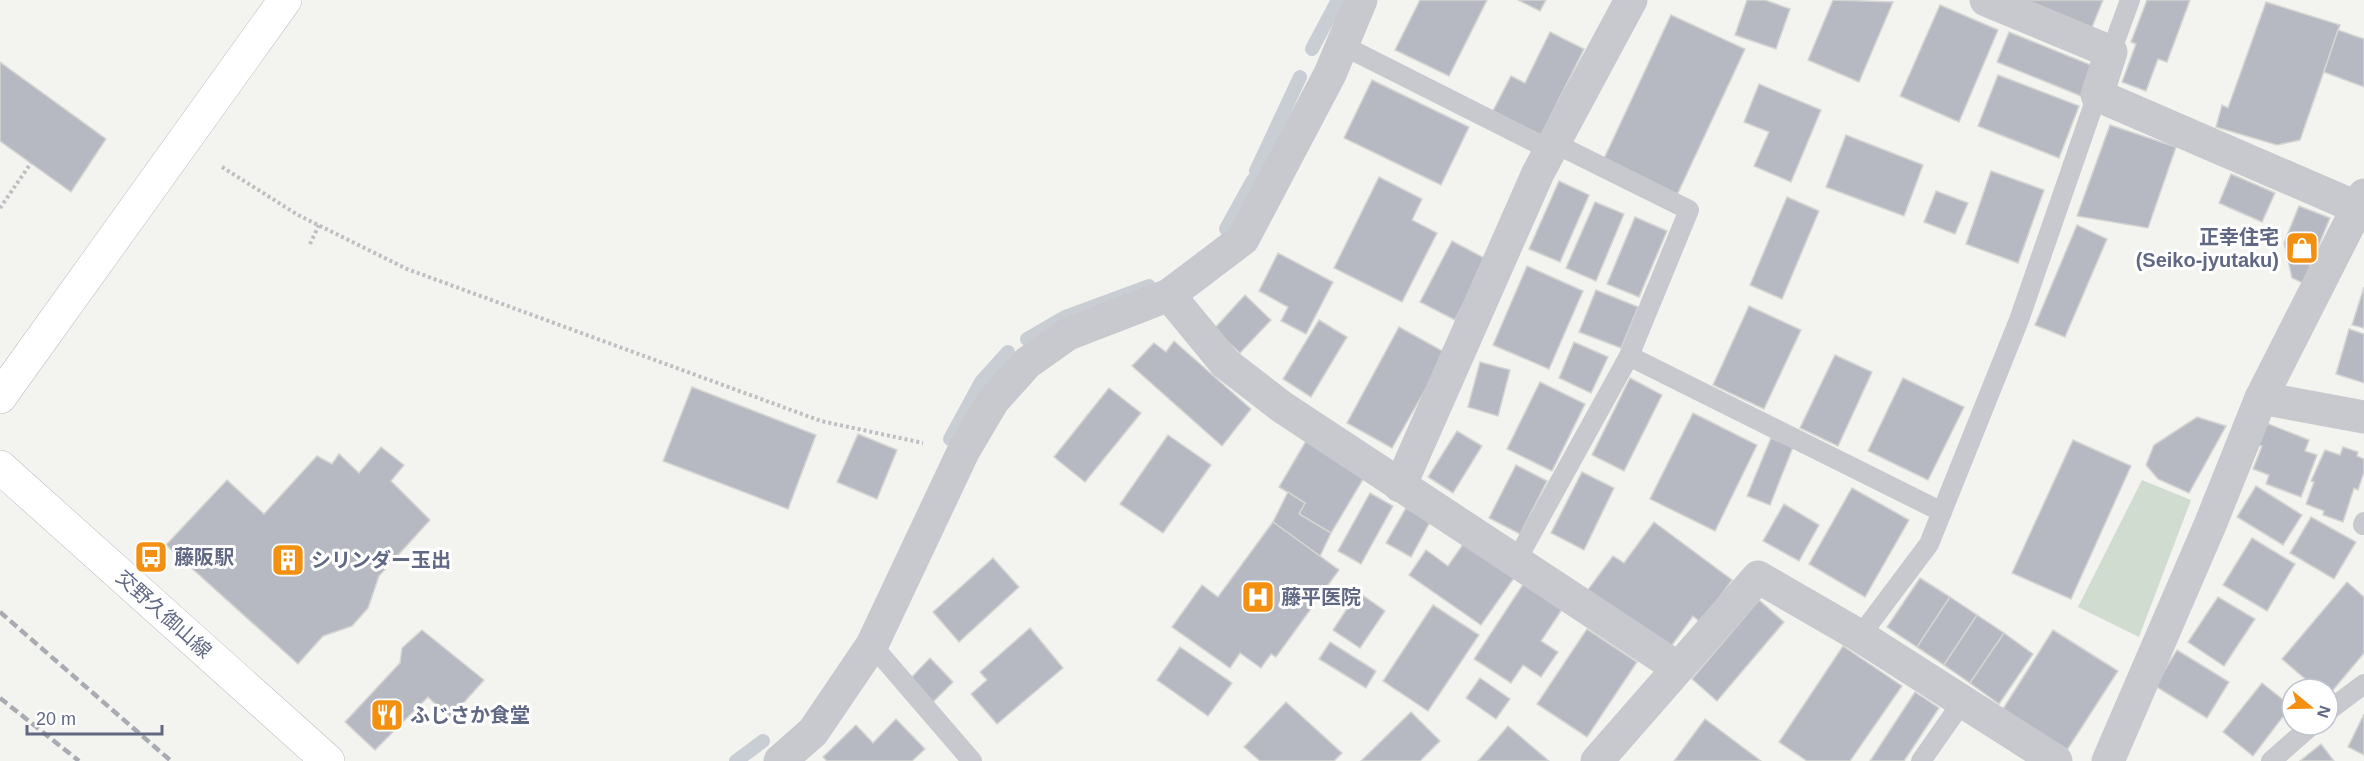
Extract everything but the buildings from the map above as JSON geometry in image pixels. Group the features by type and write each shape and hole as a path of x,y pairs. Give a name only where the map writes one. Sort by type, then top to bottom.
{"street":[{"path":"0,397 285,0"},
{"path":"780,761 813,732 872,645 964,450 993,401 1027,363 1068,334 1169,295 1243,239 1330,74 1361,0"},
{"path":"1400,486 1538,173 1631,0"},
{"path":"1986,0 2111,52 2097,95 2361,201 2352,244 2260,398 2210,525 2108,761"},
{"path":"1169,295 1225,363 1330,447 1400,486 1677,668"},
{"path":"2260,398 2364,417"},
{"name":"交野久御山線","path":"0,467 328,761"},
{"path":"1597,761 1758,577 1860,636 2056,761"}],"lane":[{"path":"2111,52 2130,0"},
{"path":"1342,45 1689,210 1629,356 1515,563"},
{"path":"1860,636 1929,544 2019,320 2097,95"},
{"path":"1629,356 1942,512"},
{"path":"872,645 972,761"},
{"path":"2340,702 2364,684"},
{"path":"1921,761 1964,702"},
{"path":"2271,761 2298,737"}],"path":[{"path":"0,208 31,163"},
{"path":"222,167 298,215 407,268 821,421 930,445"},
{"path":"310,244 319,225"}],"shaded area":[{"path":"2142,480 2191,500 2139,637 2078,607"}],"waterway":[{"path":"1312,49 1338,0"},
{"path":"1256,171 1300,77"},
{"path":"1226,229 1253,180"},
{"path":"1027,339 1065,317 1149,286"},
{"path":"950,439 981,382 1008,352"},
{"path":"736,761 763,741"}],"railway":[{"path":"0,612 171,761"},
{"path":"0,698 79,761"}],"place":[{"name":"正幸住宅 (Seiko-jyutaku)","path":"2302,248"},
{"name":"藤阪駅","path":"151,557"},
{"name":"シリンダー玉出","path":"288,560"},
{"name":"藤平医院","path":"1258,597"},
{"name":"ふじさか食堂","path":"387,715"}]}
